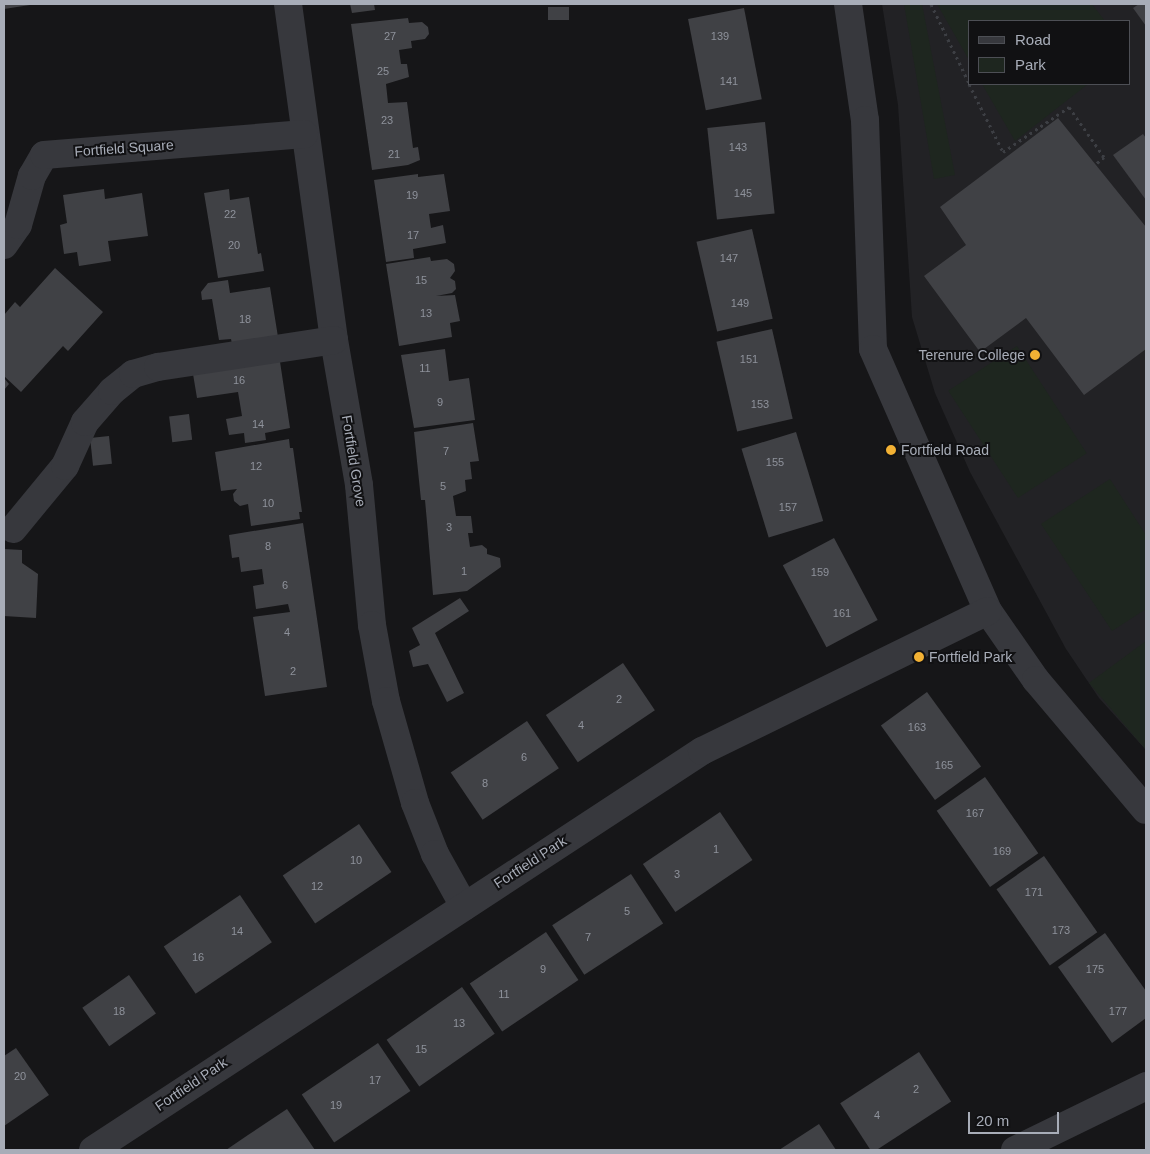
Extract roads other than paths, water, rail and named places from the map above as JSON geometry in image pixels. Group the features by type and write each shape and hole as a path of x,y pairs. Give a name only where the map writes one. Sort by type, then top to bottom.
{"street":[{"name":"Fortfield Grove","path":"288,4 304,134 334,340 359,485 372,625 386,701 415,803 435,854 464,906"},
{"path":"848,4 865,120 874,349 988,611 1036,680 1146,810"},
{"name":"Fortfield Square","path":"4,245 18,225 32,176 44,155 304,134"},
{"path":"13,529 65,466 85,422 112,391 133,374 158,367 334,340"},
{"name":"Fortfield Park","path":"93,1150 702,750 988,611"},
{"path":"1015,1150 1146,1086"}],"place":[{"name":"Terenure College","path":"1035,355"},
{"name":"Fortfield Road","path":"891,450"},
{"name":"Fortfield Park","path":"919,657"}]}
